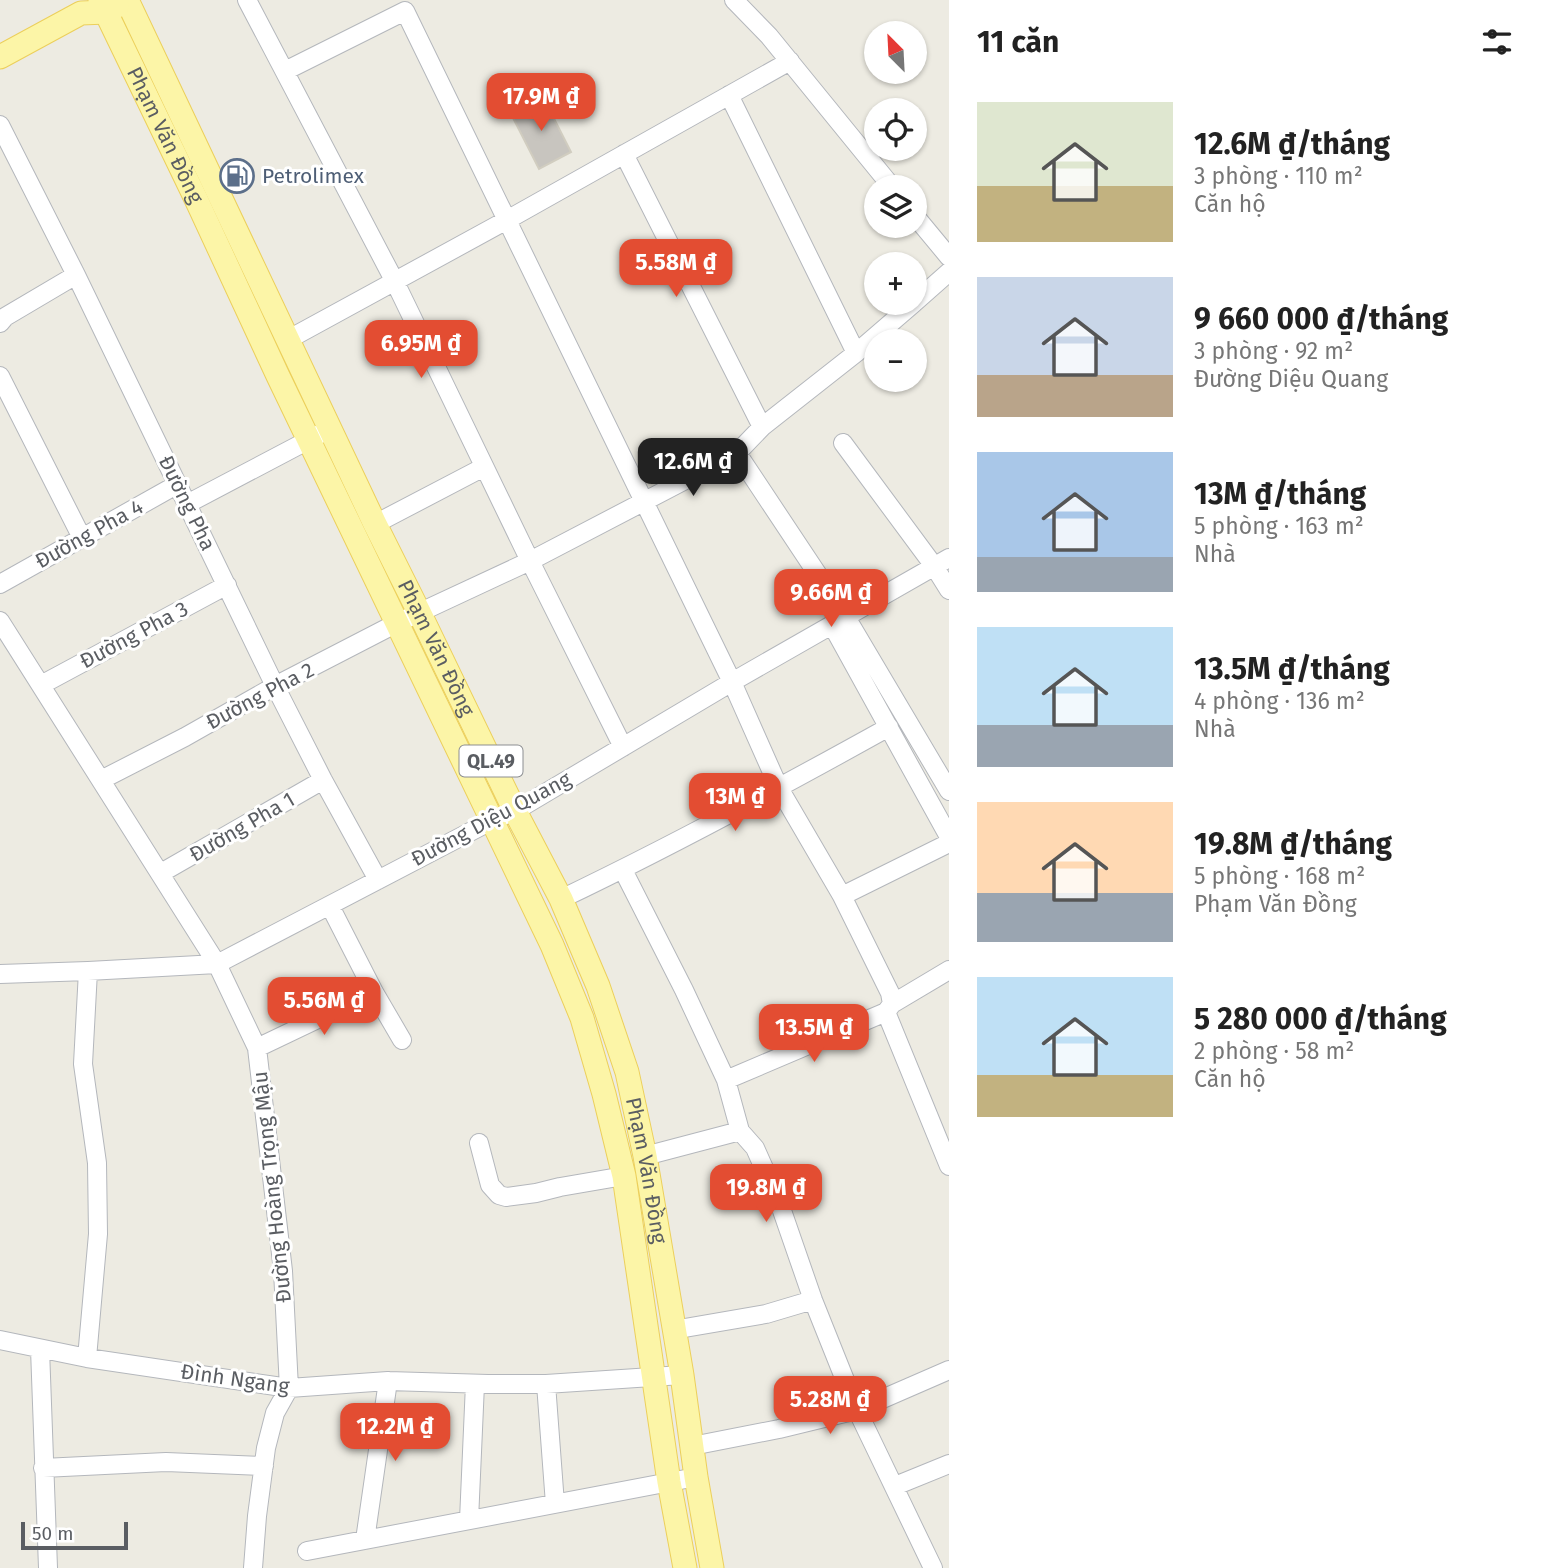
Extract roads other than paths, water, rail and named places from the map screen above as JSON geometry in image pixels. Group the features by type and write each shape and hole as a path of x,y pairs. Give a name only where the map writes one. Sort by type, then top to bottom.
{"main road":[{"path":"0,57 94,6 128,0"},
{"name":"Phạm Văn Đồng","path":"128,0 375,524 515,811 561,899 598,986 627,1072 645,1156 712,1568"},
{"name":"Phạm Văn Đồng","path":"94,6 190,187 552,945 582,1018 624,1176 669,1482 685,1568"}],"street":[{"path":"247,0 395,282 623,747"},
{"path":"734,0 769,36 882,175"},
{"path":"285,71 405,11 732,682 779,788 842,896 890,993 889,1008 949,1166"},
{"path":"289,340 790,61"},
{"path":"729,95 856,353"},
{"name":"Đường Pha","path":"0,125 76,275 275,686 378,880"},
{"path":"624,154 762,427"},
{"path":"927,230 949,257"},
{"name":"Đường Pha 2","path":"927,291 949,272"},
{"path":"0,323 5,317 76,275"},
{"name":"Đường Pha 2","path":"101,780 397,623 530,561 737,453 762,427 900,315"},
{"path":"0,376 82,538"},
{"path":"187,504 331,428"},
{"path":"843,443 942,562 949,590"},
{"path":"737,453 839,621 949,791"},
{"path":"375,524 484,467"},
{"name":"Đường Pha 4","path":"0,584 178,484"},
{"name":"Đường Diệu Quang","path":"0,974 217,964 515,811 732,682 942,562"},
{"name":"Đường Pha 3","path":"41,685 227,585"},
{"path":"839,621 889,727 949,837"},
{"name":"Đường Hoàng Trọng Mậu","path":"1,624 217,964 257,1048 283,1271 289,1388 275,1413 264,1466 253,1568"},
{"path":"561,899 623,870 889,727"},
{"name":"Đường Pha 1","path":"161,873 323,780"},
{"path":"842,896 949,843"},
{"path":"623,870 726,1080 740,1131 755,1148 779,1202 813,1300 857,1410 933,1568"},
{"path":"330,906 402,1040"},
{"path":"726,1080 889,1008 949,970"},
{"path":"87,1358 98,1234 97,1163 83,1064 88,971"},
{"path":"257,1048 374,992"},
{"path":"645,1156 740,1131"},
{"path":"479,1143 490,1185 499,1195 506,1197 624,1176"},
{"path":"673,1330 766,1314 813,1300"},
{"name":"Đình Ngang","path":"0,1340 87,1358 289,1388 388,1381 546,1384 682,1375"},
{"path":"40,1349 48,1568"},
{"path":"692,1446 857,1410 949,1370"},
{"path":"365,1540 388,1381"},
{"path":"469,1520 475,1384"},
{"path":"546,1384 555,1504"},
{"path":"43,1468 166,1462 264,1466"},
{"path":"895,1486 949,1464"},
{"path":"307,1551 696,1477"}],"place":[{"name":"Petrolimex","path":"237,176"}]}
